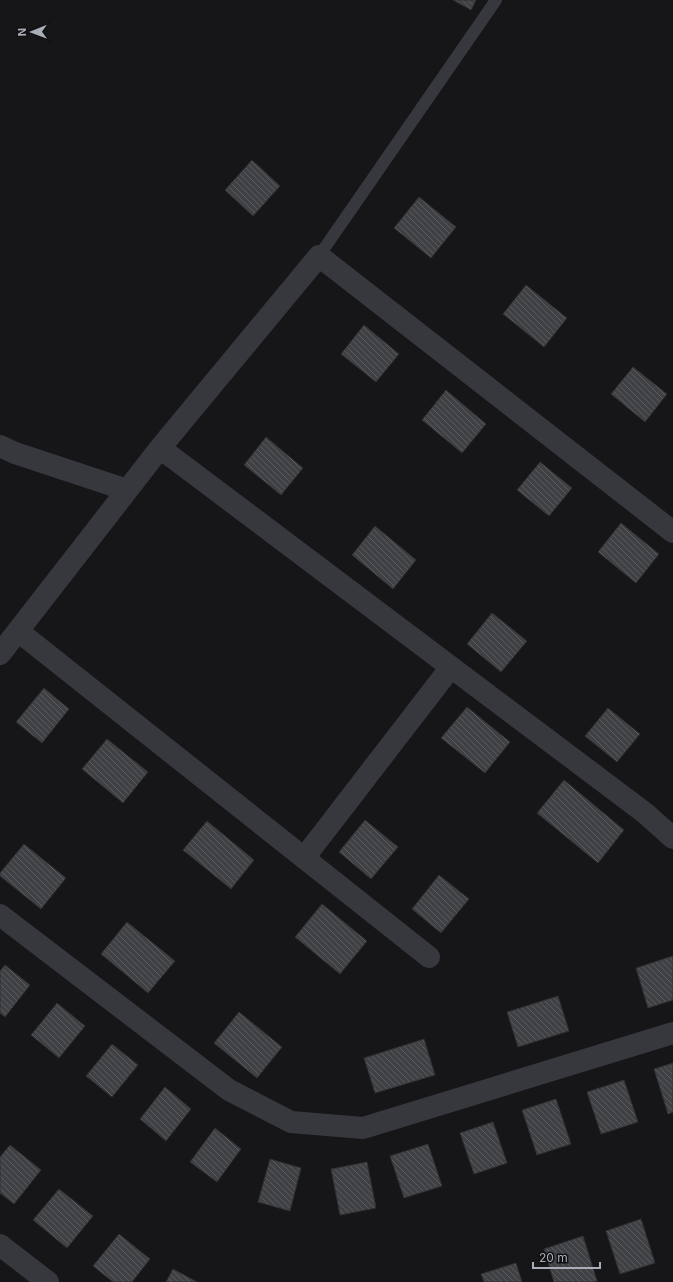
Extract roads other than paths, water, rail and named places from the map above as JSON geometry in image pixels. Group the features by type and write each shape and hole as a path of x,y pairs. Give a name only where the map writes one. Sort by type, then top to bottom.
{"street":[{"path":"0,654 160,448 319,256 673,532"},
{"path":"0,446 15,453 127,490"},
{"path":"160,448 645,813 673,838"},
{"path":"18,631 429,957"},
{"path":"304,858 451,667"},
{"path":"0,915 229,1090 291,1122 363,1128 673,1033"},
{"path":"0,1245 48,1282"}],"lane":[{"path":"319,256 496,0"}]}
